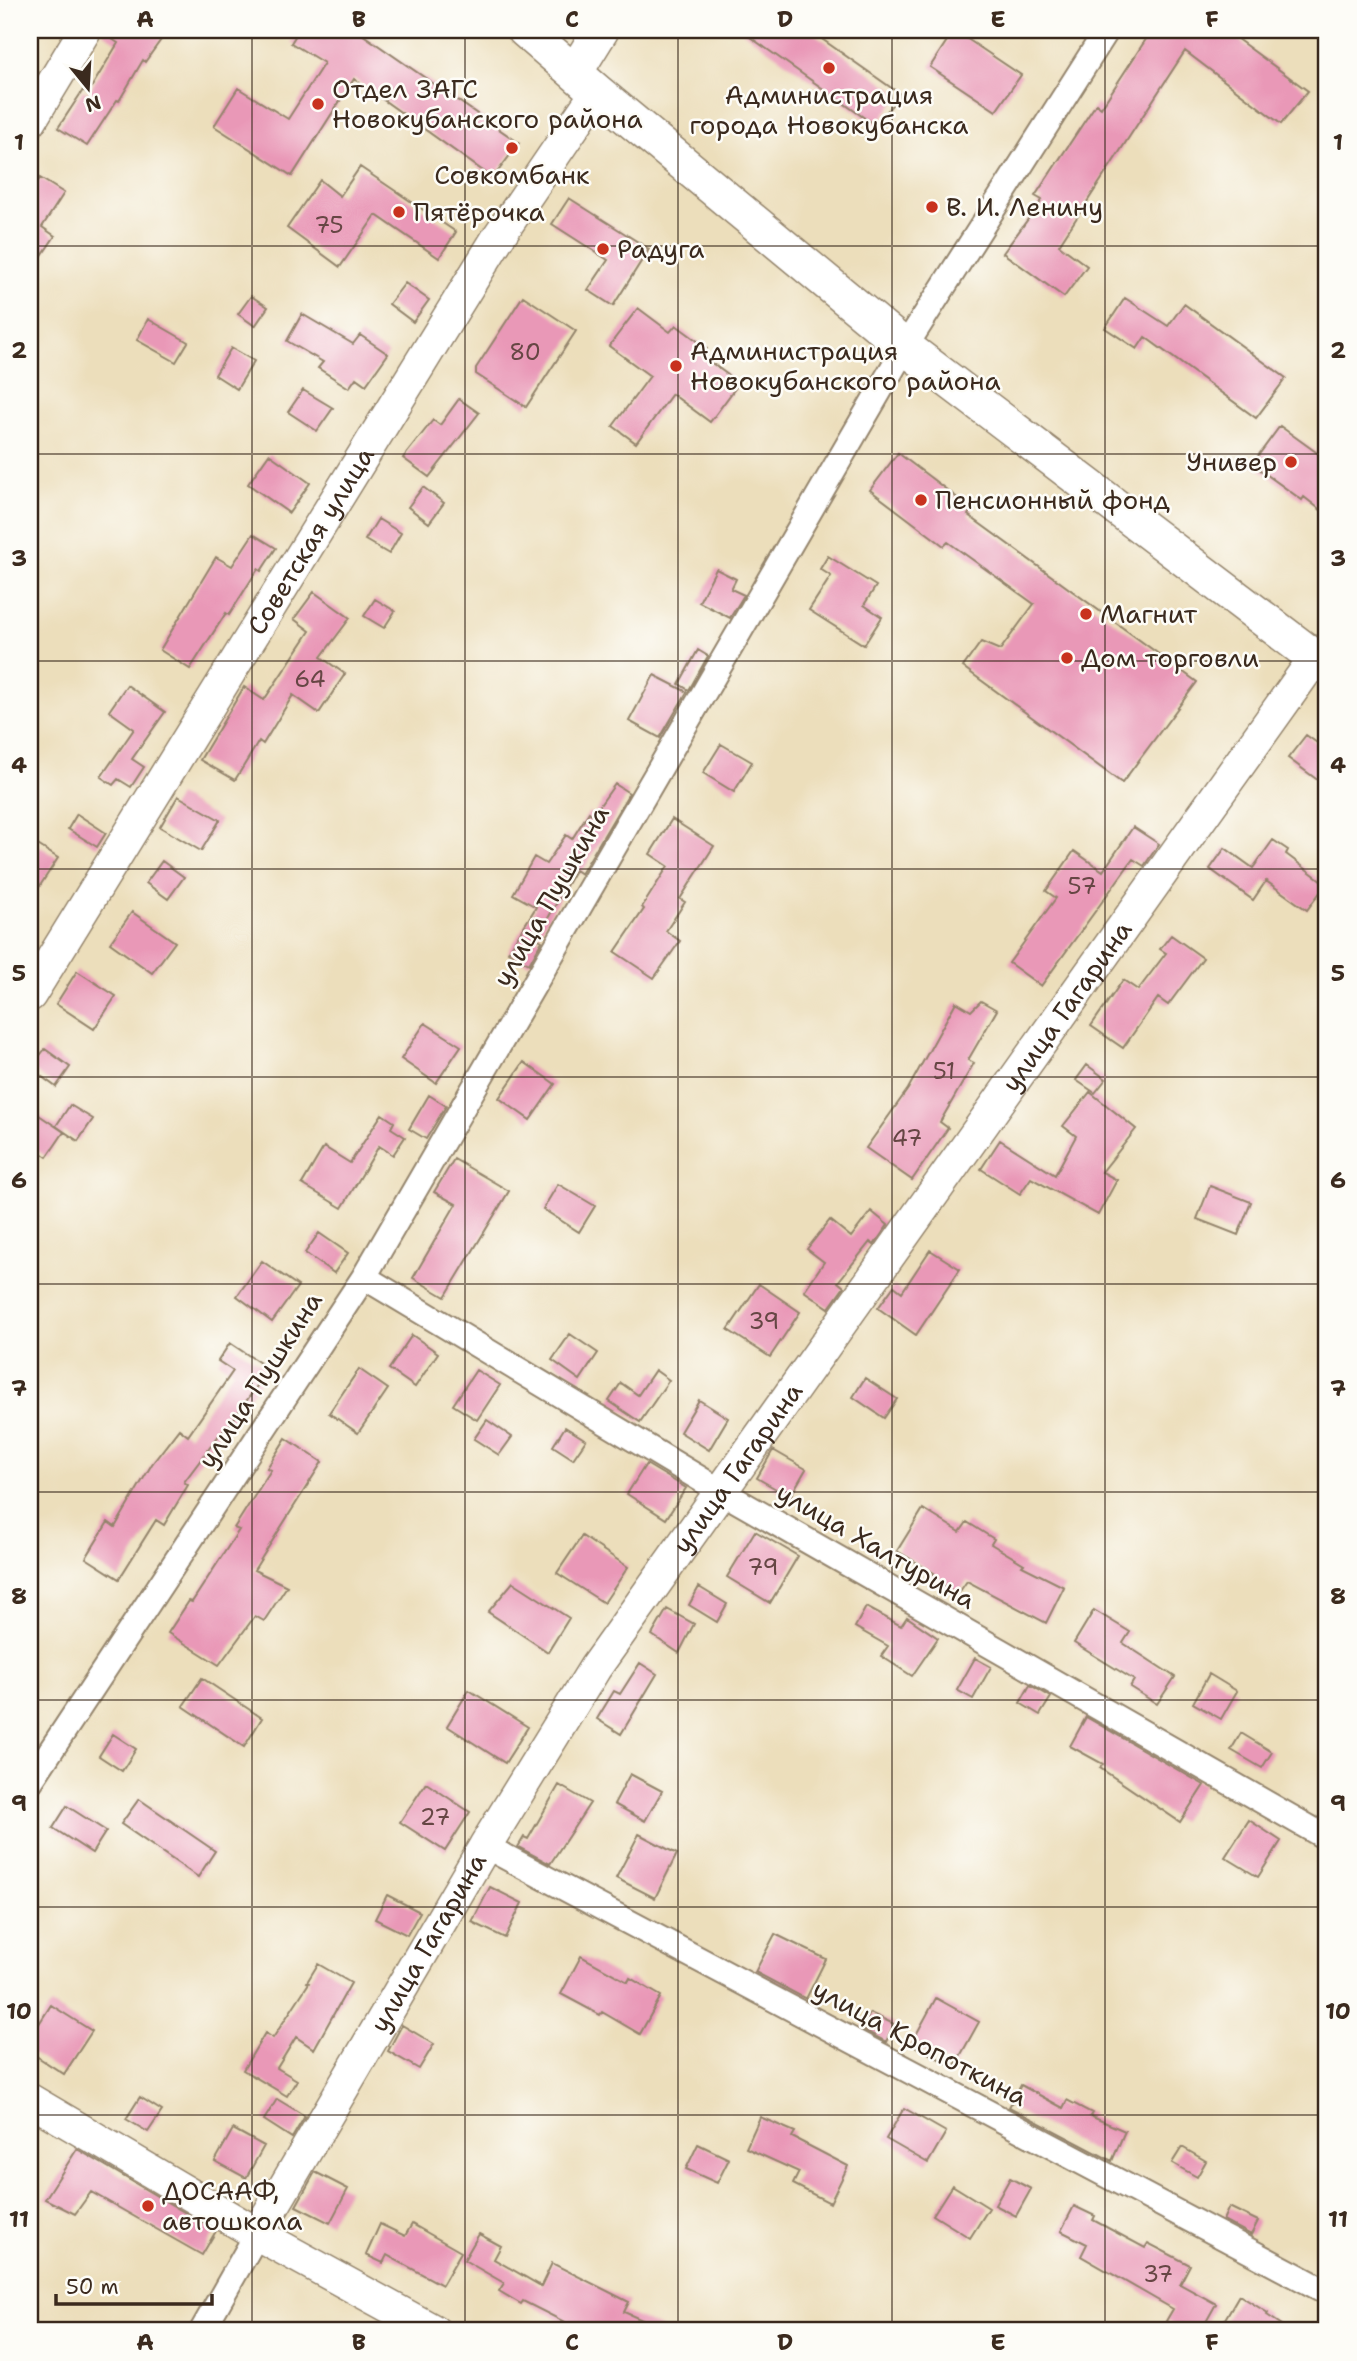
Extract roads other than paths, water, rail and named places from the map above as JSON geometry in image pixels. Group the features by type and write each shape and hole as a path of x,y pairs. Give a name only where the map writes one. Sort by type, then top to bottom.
{"main road":[{"path":"525,30 905,347 1323,655"},
{"name":"Советская улица","path":"586,82 601,30"}],"street":[{"path":"30,121 85,30"},
{"name":"улица Пушкина","path":"30,1782 364,1276 905,347 1107,30"},
{"name":"Советская улица","path":"30,995 499,236 586,82"},
{"name":"улица Гагарина","path":"202,2331 485,1846 595,1668 1323,655"},
{"name":"улица Халтурина","path":"364,1276 722,1492 1327,1838"},
{"name":"улица Кропоткина","path":"485,1846 1327,2292"},
{"path":"30,2100 257,2234 434,2331"}],"place":[{"name":"Администрация города Новокубанска","path":"829,68"},
{"name":"Отдел ЗАГС Новокубанского района","path":"318,104"},
{"name":"Совкомбанк","path":"512,148"},
{"name":"В. И. Ленину","path":"932,207"},
{"name":"Пятёрочка","path":"399,212"},
{"name":"Радуга","path":"603,249"},
{"name":"Администрация Новокубанского района","path":"676,366"},
{"name":"Универ","path":"1291,462"},
{"name":"Пенсионный фонд","path":"921,500"},
{"name":"Магнит","path":"1086,614"},
{"name":"Дом торговли","path":"1067,658"},
{"name":"ДОСААФ, автошкола","path":"148,2206"}]}
